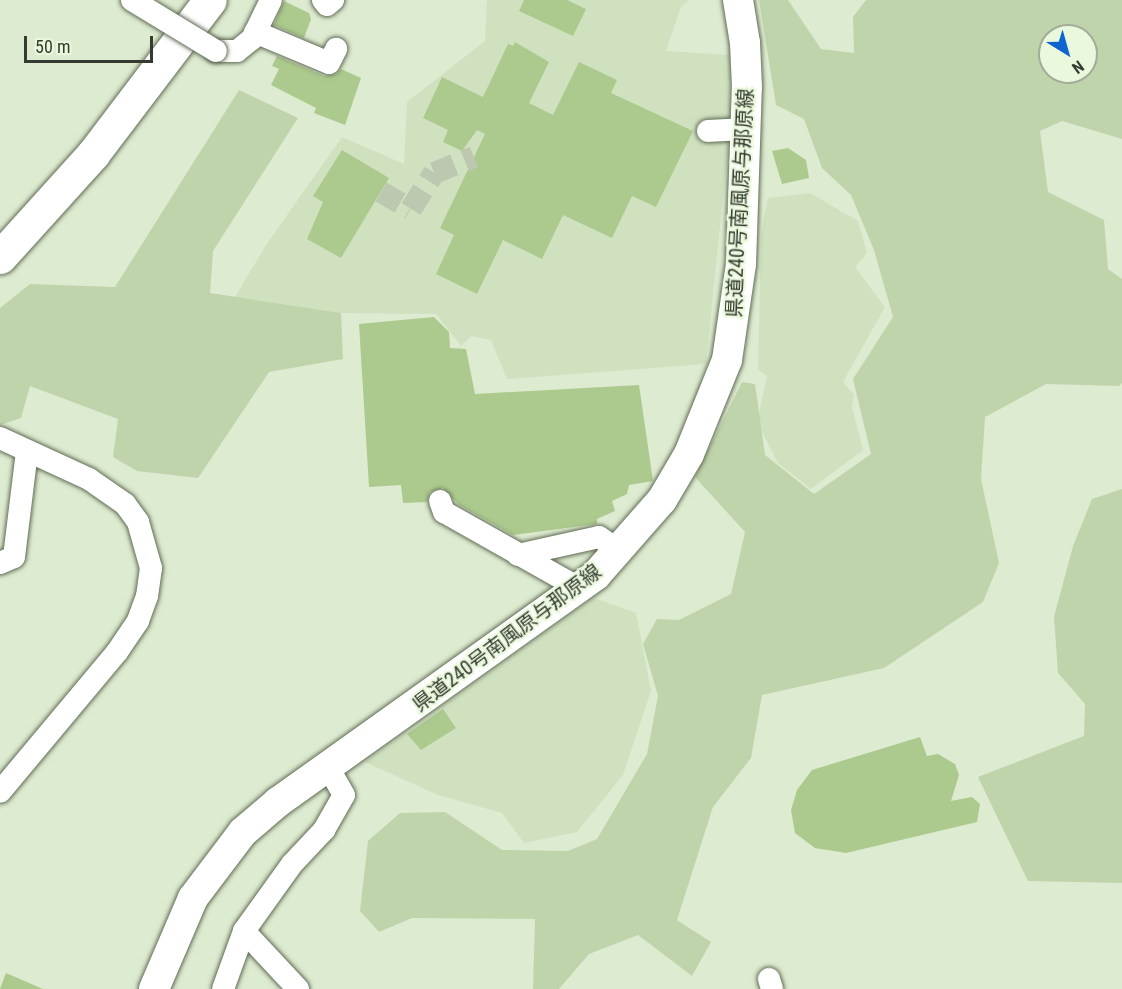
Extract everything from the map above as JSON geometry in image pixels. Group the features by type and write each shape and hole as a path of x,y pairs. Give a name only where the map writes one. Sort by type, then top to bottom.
{"highway":[{"path":"0,257 93,154 210,0"}],"main road":[{"name":"県道240号南風原与那原線","path":"154,989 193,898 222,855 278,802 579,588 620,551 662,500 689,454 721,381 734,331 741,264 747,129 745,43 738,0"}],"street":[{"path":"132,0 216,51 237,51 255,32 271,0"},
{"path":"323,0 327,5 333,0"},
{"path":"255,32 329,63 336,49"},
{"path":"708,131 747,129"},
{"path":"0,438 89,479 125,504 138,522 151,567 147,596 138,621 117,652 0,792"},
{"path":"0,563 14,557 27,451"},
{"path":"440,501 444,512 579,588"},
{"path":"518,555 599,537 620,551"},
{"path":"223,989 244,931 292,864 324,830 344,795 328,767"},
{"path":"244,931 298,989"}],"shaded area":[{"path":"487,0 689,0 681,7 666,51 730,55 729,137 706,364 507,379 491,340 471,336 461,346 436,314 341,313 235,297 266,245 342,137 404,164 407,102 485,41"},
{"path":"759,0 788,0 821,49 854,53 853,17 866,0 1122,0 1122,139 1062,121 1040,131 1048,192 1104,220 1108,269 1122,279 1122,383 1119,386 1046,384 985,417 981,479 999,563 983,602 884,668 762,695 751,758 713,807 677,920 711,942 692,976 638,935 589,954 559,989 533,989 535,919 412,918 379,932 360,911 368,841 400,813 445,812 502,850 568,851 597,839 647,754 658,696 643,644 657,619 679,620 731,594 745,532 695,477 742,382 755,384 765,455 814,494 871,454 853,379 893,317 874,250 851,195 822,168 804,119 776,105"},
{"path":"239,90 298,118 213,251 210,293 341,313 343,359 269,372 198,478 137,471 113,457 118,419 30,386 21,418 0,425 0,308 30,284 115,287"},
{"path":"810,193 858,221 867,253 855,267 885,307 843,382 854,395 852,407 863,450 811,489 778,463 757,422 767,376 758,370 761,234 768,198"},
{"path":"1122,489 1122,883 1028,881 978,777 1084,736 1085,704 1058,673 1054,617 1073,546 1092,499"},
{"path":"594,598 636,613 651,691 623,775 577,832 524,843 502,813 438,795 365,762"}],"building":[{"path":"524,0 567,0 586,9 573,36 519,11"},
{"path":"284,1 309,13 311,19 304,38 274,25"},
{"path":"515,42 549,62 529,103 553,115 579,62 617,80 611,93 693,131 656,207 632,196 612,238 563,215 542,259 503,240 477,294 436,274 454,235 440,228 485,134 477,130 462,151 443,142 448,130 423,118 442,77 483,97 508,44 513,46"},
{"path":"277,56 324,76 336,74 341,69 361,78 345,125 314,113 316,108 271,85 279,69 272,66"},
{"path":"788,148 806,160 809,178 782,184 772,151"},
{"path":"342,150 389,178 341,258 307,239 323,202 313,196"},
{"path":"434,317 449,332 450,348 466,349 475,394 639,385 653,481 629,485 627,494 612,501 615,511 597,519 597,524 513,535 459,505 443,488 430,492 427,502 403,503 401,485 369,487 359,324"},
{"path":"443,709 456,728 421,750 407,734"},
{"path":"920,737 927,756 938,754 955,764 959,775 951,801 972,797 980,804 977,822 846,853 815,848 795,833 791,810 797,790 812,770"},
{"path":"6,973 43,989 0,989"}],"tunnel":[{"path":"381,192 411,209 434,173 474,157"}]}
